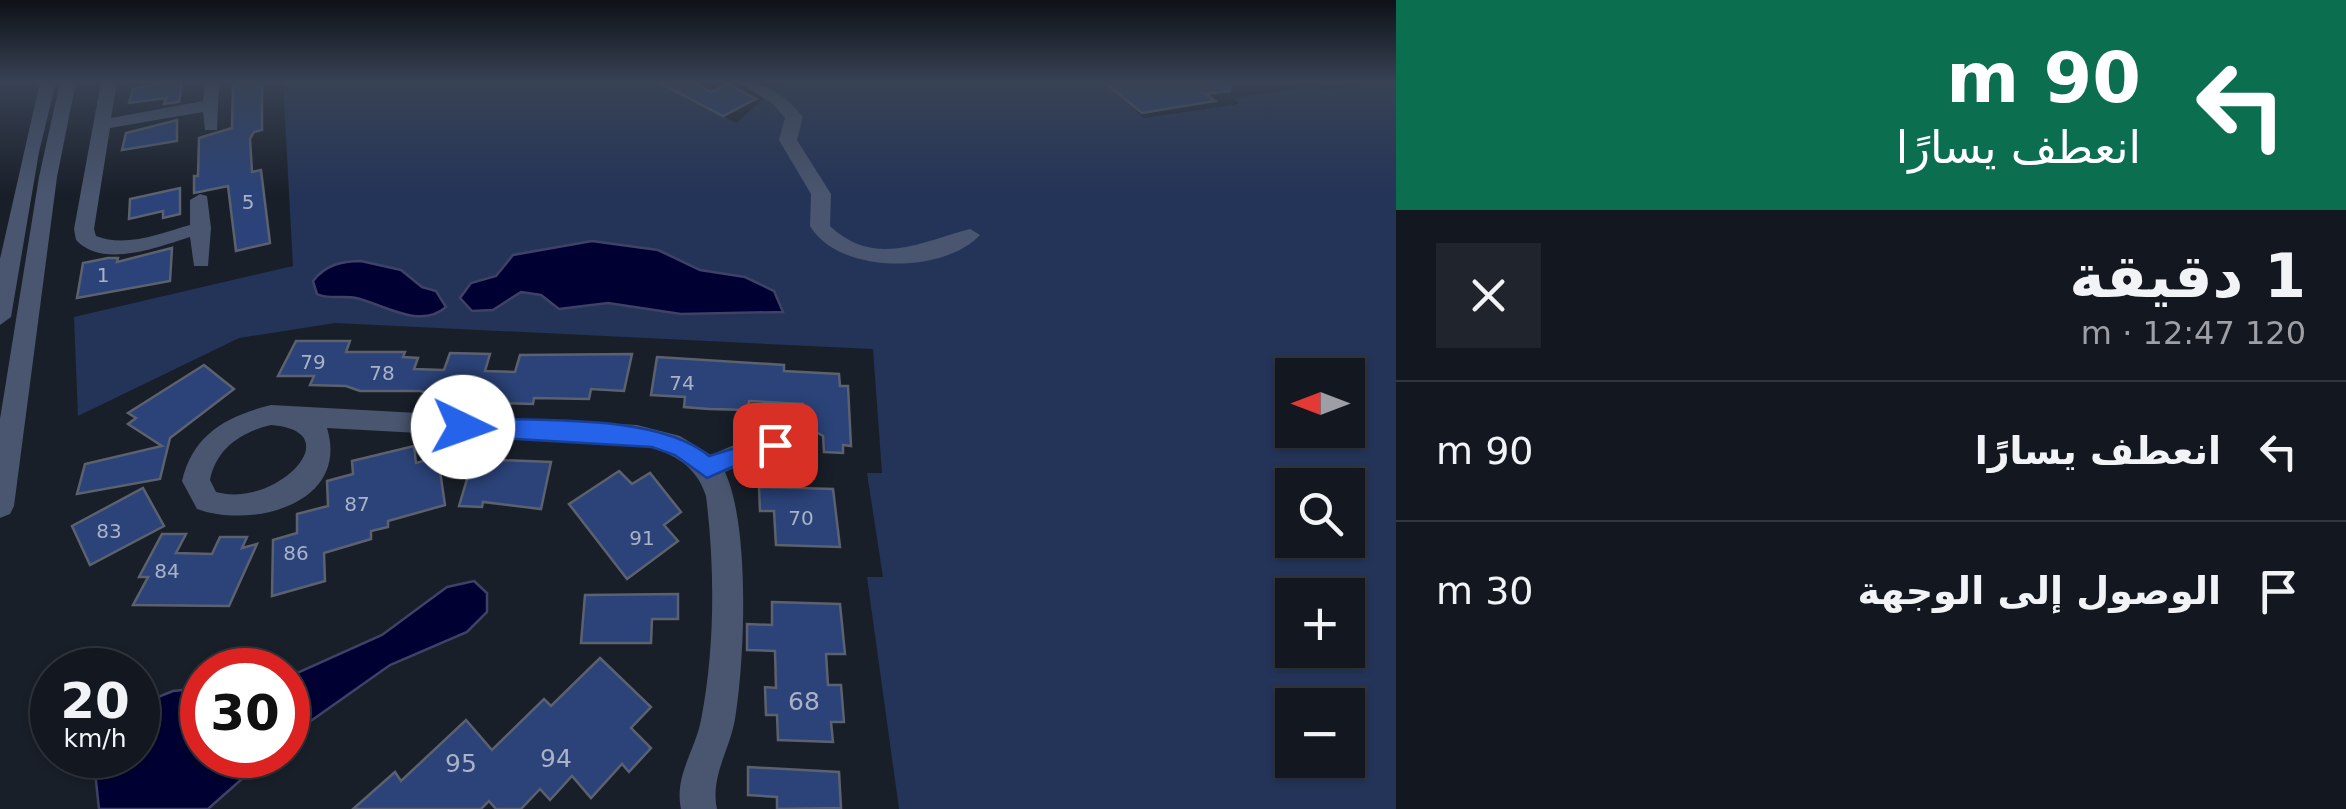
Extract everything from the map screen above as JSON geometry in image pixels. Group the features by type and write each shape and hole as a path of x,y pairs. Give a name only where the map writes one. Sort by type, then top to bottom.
{"street":[{"path":"0,317 38,120"},
{"path":"0,506 48,177 60,120"},
{"path":"101,120 84,228 86,240 100,246 120,246 201,228"},
{"path":"100,124 126,120"},
{"path":"210,120 210,126"},
{"path":"795,120 788,137 820,191 818,222 830,237 862,252 899,256 935,250 970,235"},
{"path":"200,200 201,261"},
{"path":"393,424 353,436 316,460 298,485 267,504 218,507 199,492 197,468 225,433 255,418 299,418 653,437 683,448 707,468 724,507 721,699 692,806"},
{"path":"299,418 319,438 316,460"},
{"path":"707,468 752,449 788,445"}],"shaded area":[{"path":"285,120 730,120 736,123 740,120 1396,120 1396,809 899,809 867,577 883,577 867,473 882,473 873,349 335,323 239,338 78,416 74,317 293,266"},
{"path":"592,241 658,250 700,270 745,277 774,291 783,312 681,314 608,303 559,309 541,295 521,292 493,310 472,311 460,298 471,283 496,276 513,255"},
{"path":"361,261 401,270 422,287 436,291 446,307 425,316 413,316 356,298 317,294 313,281 323,271 341,263"},
{"path":"474,581 487,593 487,612 467,632 390,665 310,721 310,667 382,635 447,587"},
{"path":"180,690 180,778 243,778 208,809 99,809 96,778 160,778 160,696"}],"building":[{"path":"177,120 177,141 122,150 126,133"},
{"path":"232,120 262,120 262,130 254,132 250,139 252,172 261,170 270,243 236,251 228,186 194,193 199,138 232,128"},
{"path":"180,188 180,214 163,218 163,211 129,219 130,199"},
{"path":"172,248 170,281 77,298 83,263 108,258 118,258 117,262"},
{"path":"296,341 350,341 346,352 405,352 403,357 418,358 414,369 444,370 450,353 490,354 485,371 515,372 520,355 632,354 624,391 591,389 589,399 534,398 533,404 503,403 504,396 430,400 432,394 420,391 360,391 346,386 310,385 314,376 278,376"},
{"path":"657,357 784,365 784,371 839,374 840,386 848,386 851,446 843,445 843,453 824,452 823,436 803,424 803,404 749,401 748,410 709,409 684,407 685,397 651,395"},
{"path":"204,365 234,389 170,438 160,479 77,494 85,464 162,446 128,424 136,418 128,413"},
{"path":"414,446 416,463 438,457 445,505 388,521 388,527 371,531 371,539 324,553 325,581 272,596 273,540 297,533 297,514 328,506 327,481 353,474 352,461"},
{"path":"473,459 551,462 541,509 483,502 482,507 459,506"},
{"path":"619,471 632,484 650,473 681,512 664,525 678,541 627,579 569,504"},
{"path":"759,487 833,489 840,547 776,545 774,511 760,511"},
{"path":"143,488 164,526 90,565 72,526"},
{"path":"162,534 186,534 176,553 212,554 220,537 247,537 242,548 257,544 229,606 133,605 148,577 139,577"},
{"path":"678,594 678,619 652,619 651,643 581,643 585,595"},
{"path":"772,602 840,604 845,654 826,654 828,685 841,685 844,722 831,722 833,742 778,740 777,715 766,715 765,687 776,688 775,651 747,650 747,624 772,625"},
{"path":"600,658 651,707 631,728 651,748 629,772 622,764 591,798 572,776 550,800 540,789 521,809 496,809 489,801 481,809 353,809 395,772 401,781 466,720 492,750 544,699 551,706"},
{"path":"748,767 839,772 841,808 777,809 777,797 748,795"}],"route":[{"path":"463,427 653,437 683,448 707,468 741,452 775,445"}]}
